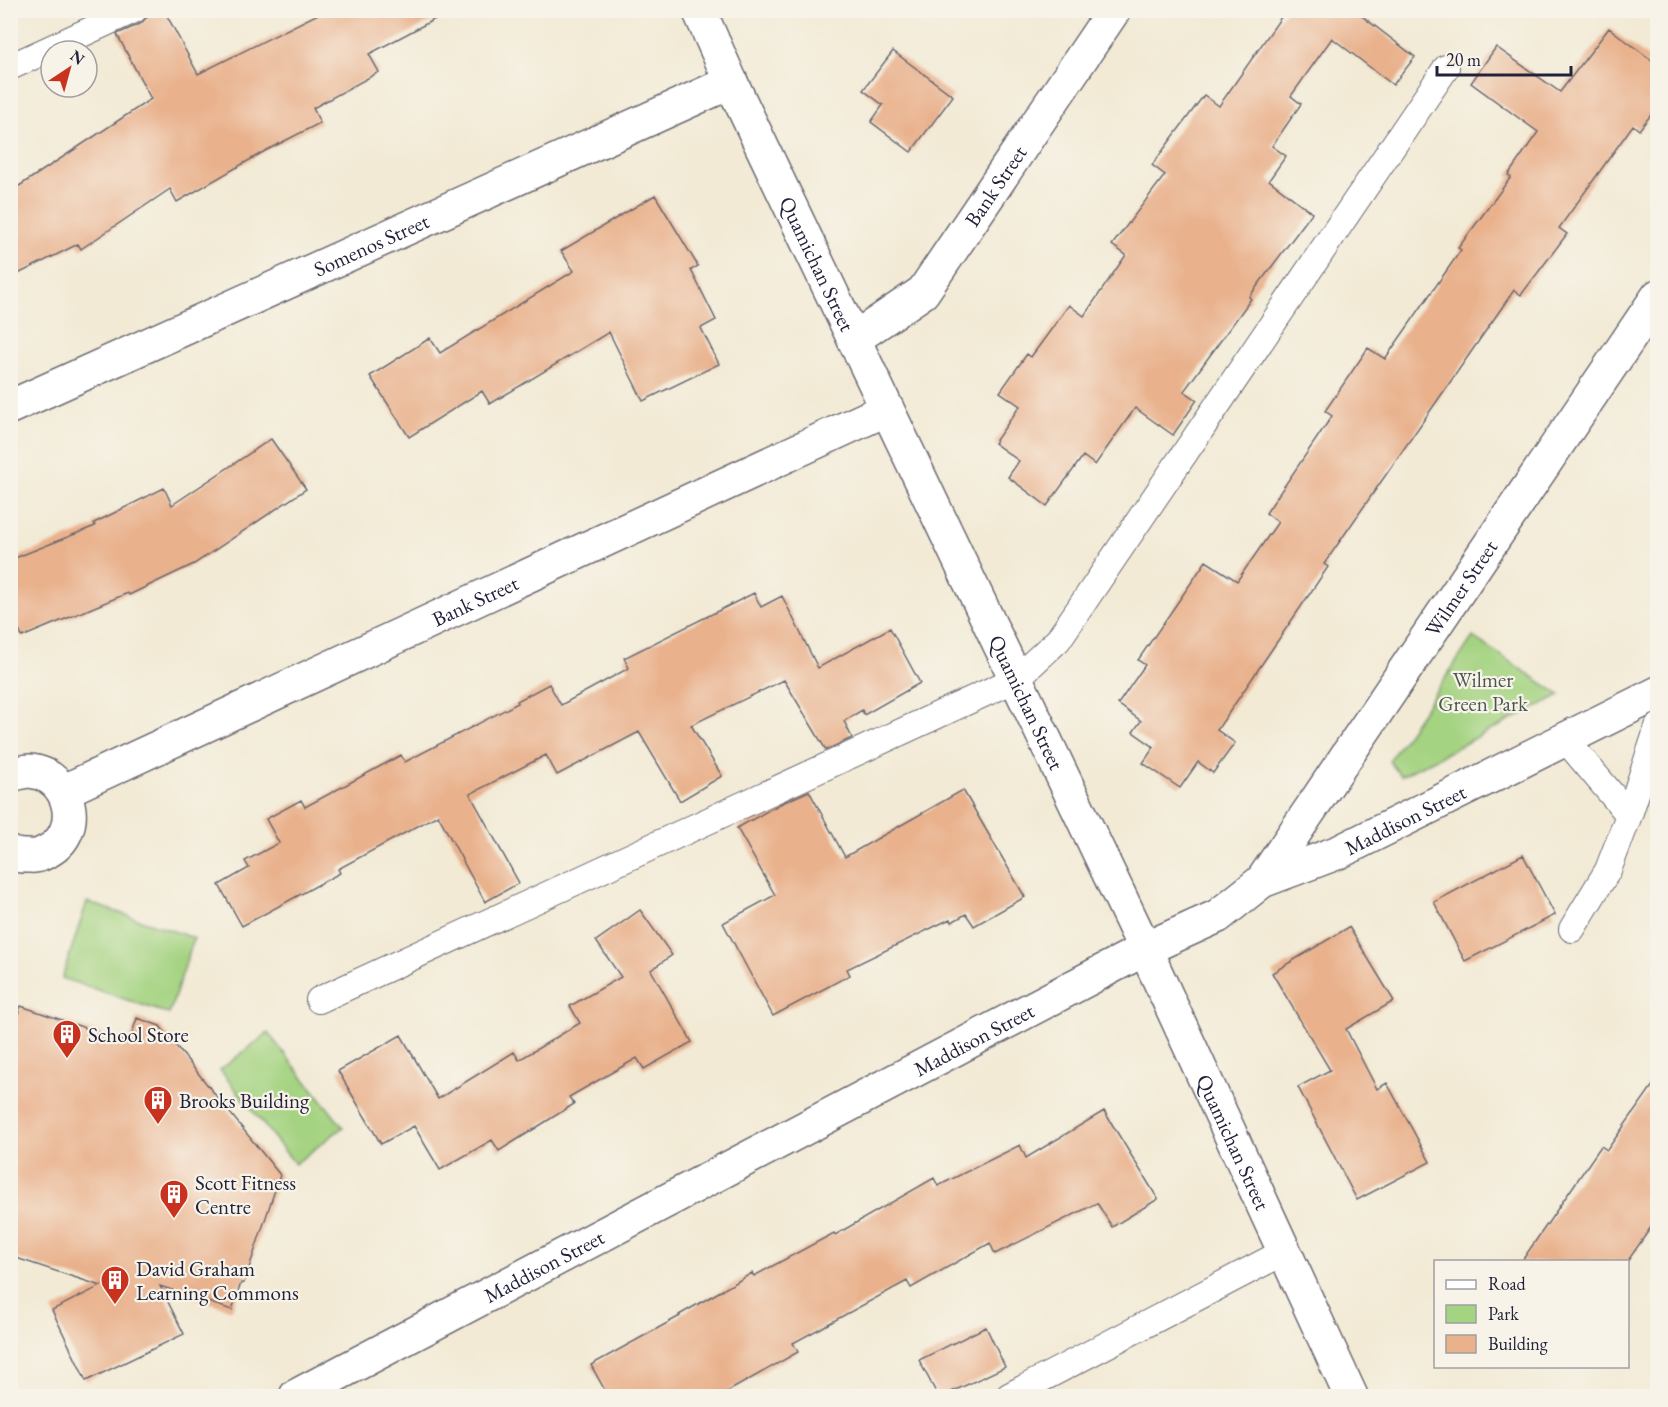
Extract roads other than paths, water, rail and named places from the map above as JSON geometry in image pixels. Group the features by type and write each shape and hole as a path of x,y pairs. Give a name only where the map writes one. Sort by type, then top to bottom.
{"street":[{"name":"Quamichan Street","path":"699,10 731,82 1145,949 1351,1396"},
{"name":"Bank Street","path":"854,339 923,292 1114,10"},
{"name":"Somenos Street","path":"10,407 731,82"},
{"name":"Wilmer Street","path":"1263,881 1658,296"},
{"name":"Bank Street","path":"64,791 887,409"},
{"name":"Maddison Street","path":"296,1396 1145,949 1218,916 1263,881 1339,852 1658,693"},
{"path":"10,775 28,771 49,777 64,791 70,811 67,831 54,848 36,857 10,853"}],"lane":[{"path":"10,67 134,10"},
{"path":"319,1000 1016,679 1058,640 1446,68"},
{"path":"1572,929 1608,870 1658,727"},
{"path":"1565,739 1629,815"},
{"path":"1009,1396 1284,1252"}],"place":[{"name":"School Store","path":"67,1060"},
{"name":"Brooks Building","path":"158,1126"},
{"name":"Scott Fitness Centre","path":"174,1220"},
{"name":"David Graham Learning Commons","path":"115,1306"}],"park label":[{"name":"Wilmer Green Park","path":"1483,691"}]}
